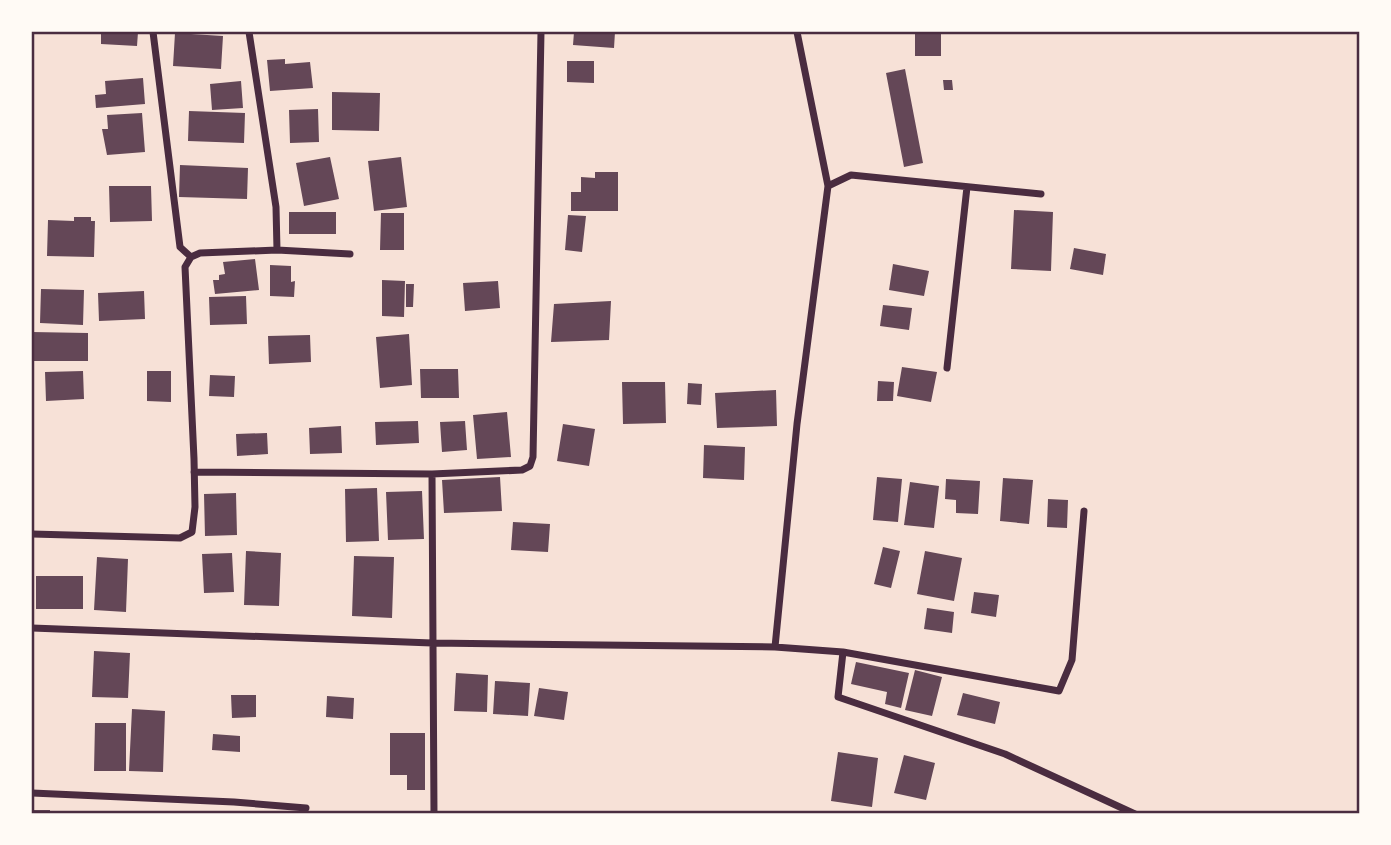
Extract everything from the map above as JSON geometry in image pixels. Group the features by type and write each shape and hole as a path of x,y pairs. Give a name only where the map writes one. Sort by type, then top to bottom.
{"street":[{"path":"153,32 180,247 191,257"},
{"path":"249,32 276,207 276,250"},
{"path":"194,472 432,474 522,470 530,466 533,457 541,32"},
{"path":"775,647 797,424 828,186 797,32"},
{"path":"828,186 851,175 1041,194"},
{"path":"947,368 967,187"},
{"path":"32,534 180,538 191,532 195,507 185,267 191,257 200,253 276,250 349,254"},
{"path":"432,474 433,814"},
{"path":"32,628 432,643 775,647 843,652 1059,691 1072,660 1084,511"},
{"path":"843,652 838,697 1005,754 1135,814"},
{"path":"32,793 306,808"}],"building":[{"path":"101,32 138,32 137,46 101,44"},
{"path":"574,32 615,32 614,48 573,45"},
{"path":"175,33 223,36 221,69 173,66"},
{"path":"915,34 941,34 941,56 915,56"},
{"path":"285,59 285,64 310,62 313,88 270,91 267,60"},
{"path":"567,61 594,61 594,83 567,82"},
{"path":"905,69 923,163 904,167 886,73"},
{"path":"143,78 145,104 96,108 95,95 106,94 105,81"},
{"path":"943,80 952,80 953,90 944,90"},
{"path":"241,81 243,108 212,110 210,84"},
{"path":"332,92 380,93 379,131 332,130"},
{"path":"318,109 319,142 290,143 289,110"},
{"path":"189,111 245,113 244,143 188,141"},
{"path":"142,113 145,152 107,155 102,129 108,129 107,115"},
{"path":"330,157 339,199 304,206 296,163"},
{"path":"401,157 407,207 374,211 368,161"},
{"path":"180,165 248,168 247,199 179,197"},
{"path":"595,172 618,172 618,211 571,211 571,192 581,192 581,177 595,178"},
{"path":"109,186 151,186 152,221 110,222"},
{"path":"1014,210 1053,212 1051,271 1011,269"},
{"path":"289,212 336,212 336,234 289,234"},
{"path":"381,213 404,213 404,250 380,250"},
{"path":"568,215 586,216 582,252 565,250"},
{"path":"74,217 91,217 91,221 95,221 94,257 47,256 48,220 74,221"},
{"path":"1074,248 1106,254 1103,275 1070,269"},
{"path":"255,259 259,290 215,294 213,280 219,280 219,275 225,274 223,262"},
{"path":"893,264 929,271 924,296 889,290"},
{"path":"270,265 291,266 291,282 295,281 294,297 270,296"},
{"path":"382,280 405,281 404,317 382,316"},
{"path":"498,281 500,308 465,311 463,283"},
{"path":"406,284 414,284 413,307 406,307"},
{"path":"41,289 84,290 83,325 40,323"},
{"path":"144,291 145,319 99,321 98,293"},
{"path":"246,296 247,324 210,325 209,297"},
{"path":"611,301 609,340 551,342 554,304"},
{"path":"883,305 912,308 909,330 880,326"},
{"path":"32,332 88,333 88,361 32,361"},
{"path":"409,334 412,385 380,388 376,337"},
{"path":"310,335 311,362 269,364 268,336"},
{"path":"902,367 937,372 931,402 897,396"},
{"path":"420,369 458,369 459,398 421,398"},
{"path":"83,371 84,399 46,401 45,372"},
{"path":"147,371 171,371 171,402 147,401"},
{"path":"210,375 235,376 234,397 209,396"},
{"path":"878,381 894,382 893,401 877,401"},
{"path":"622,382 665,382 666,423 623,424"},
{"path":"688,383 702,384 701,405 687,404"},
{"path":"776,390 777,426 717,428 715,393"},
{"path":"507,412 511,457 477,459 473,415"},
{"path":"418,421 419,443 376,445 375,422"},
{"path":"465,421 467,450 442,452 440,422"},
{"path":"563,424 595,429 589,466 557,461"},
{"path":"341,426 342,453 310,454 309,428"},
{"path":"267,433 268,454 237,456 236,434"},
{"path":"704,445 745,447 744,480 703,478"},
{"path":"500,477 502,511 444,513 442,480"},
{"path":"877,477 902,479 898,522 873,520"},
{"path":"1003,478 1033,480 1029,524 1000,521"},
{"path":"946,479 980,481 978,514 956,513 956,500 945,499"},
{"path":"910,482 939,486 934,528 904,525"},
{"path":"377,488 379,541 346,542 345,489"},
{"path":"422,491 424,539 388,540 386,492"},
{"path":"236,493 237,535 205,536 204,494"},
{"path":"1048,499 1068,500 1067,528 1047,527"},
{"path":"513,522 550,524 548,552 511,550"},
{"path":"883,547 900,551 891,588 874,584"},
{"path":"246,551 281,553 279,606 244,605"},
{"path":"925,551 962,558 954,601 917,594"},
{"path":"232,553 234,592 204,593 202,554"},
{"path":"354,556 394,557 392,618 352,616"},
{"path":"97,557 128,559 126,612 94,610"},
{"path":"36,576 83,576 83,609 36,609"},
{"path":"974,592 999,595 996,617 971,613"},
{"path":"927,608 954,612 952,633 924,629"},
{"path":"94,651 130,653 128,698 92,697"},
{"path":"856,662 909,673 901,708 885,704 887,692 851,684"},
{"path":"915,670 942,677 932,716 905,710"},
{"path":"456,673 488,675 487,712 454,711"},
{"path":"495,681 530,683 528,716 493,714"},
{"path":"539,688 568,692 564,720 534,716"},
{"path":"963,693 1000,702 995,724 957,715"},
{"path":"231,695 256,695 256,717 232,718"},
{"path":"327,696 354,698 353,719 326,717"},
{"path":"132,709 165,711 163,772 129,771"},
{"path":"95,723 126,723 126,771 94,771"},
{"path":"390,733 425,733 425,790 407,790 407,775 390,775"},
{"path":"213,734 240,736 240,752 212,750"},
{"path":"838,752 878,758 872,807 831,801"},
{"path":"904,755 935,763 926,800 894,793"},
{"path":"32,810 50,810 50,814 32,814"}]}
